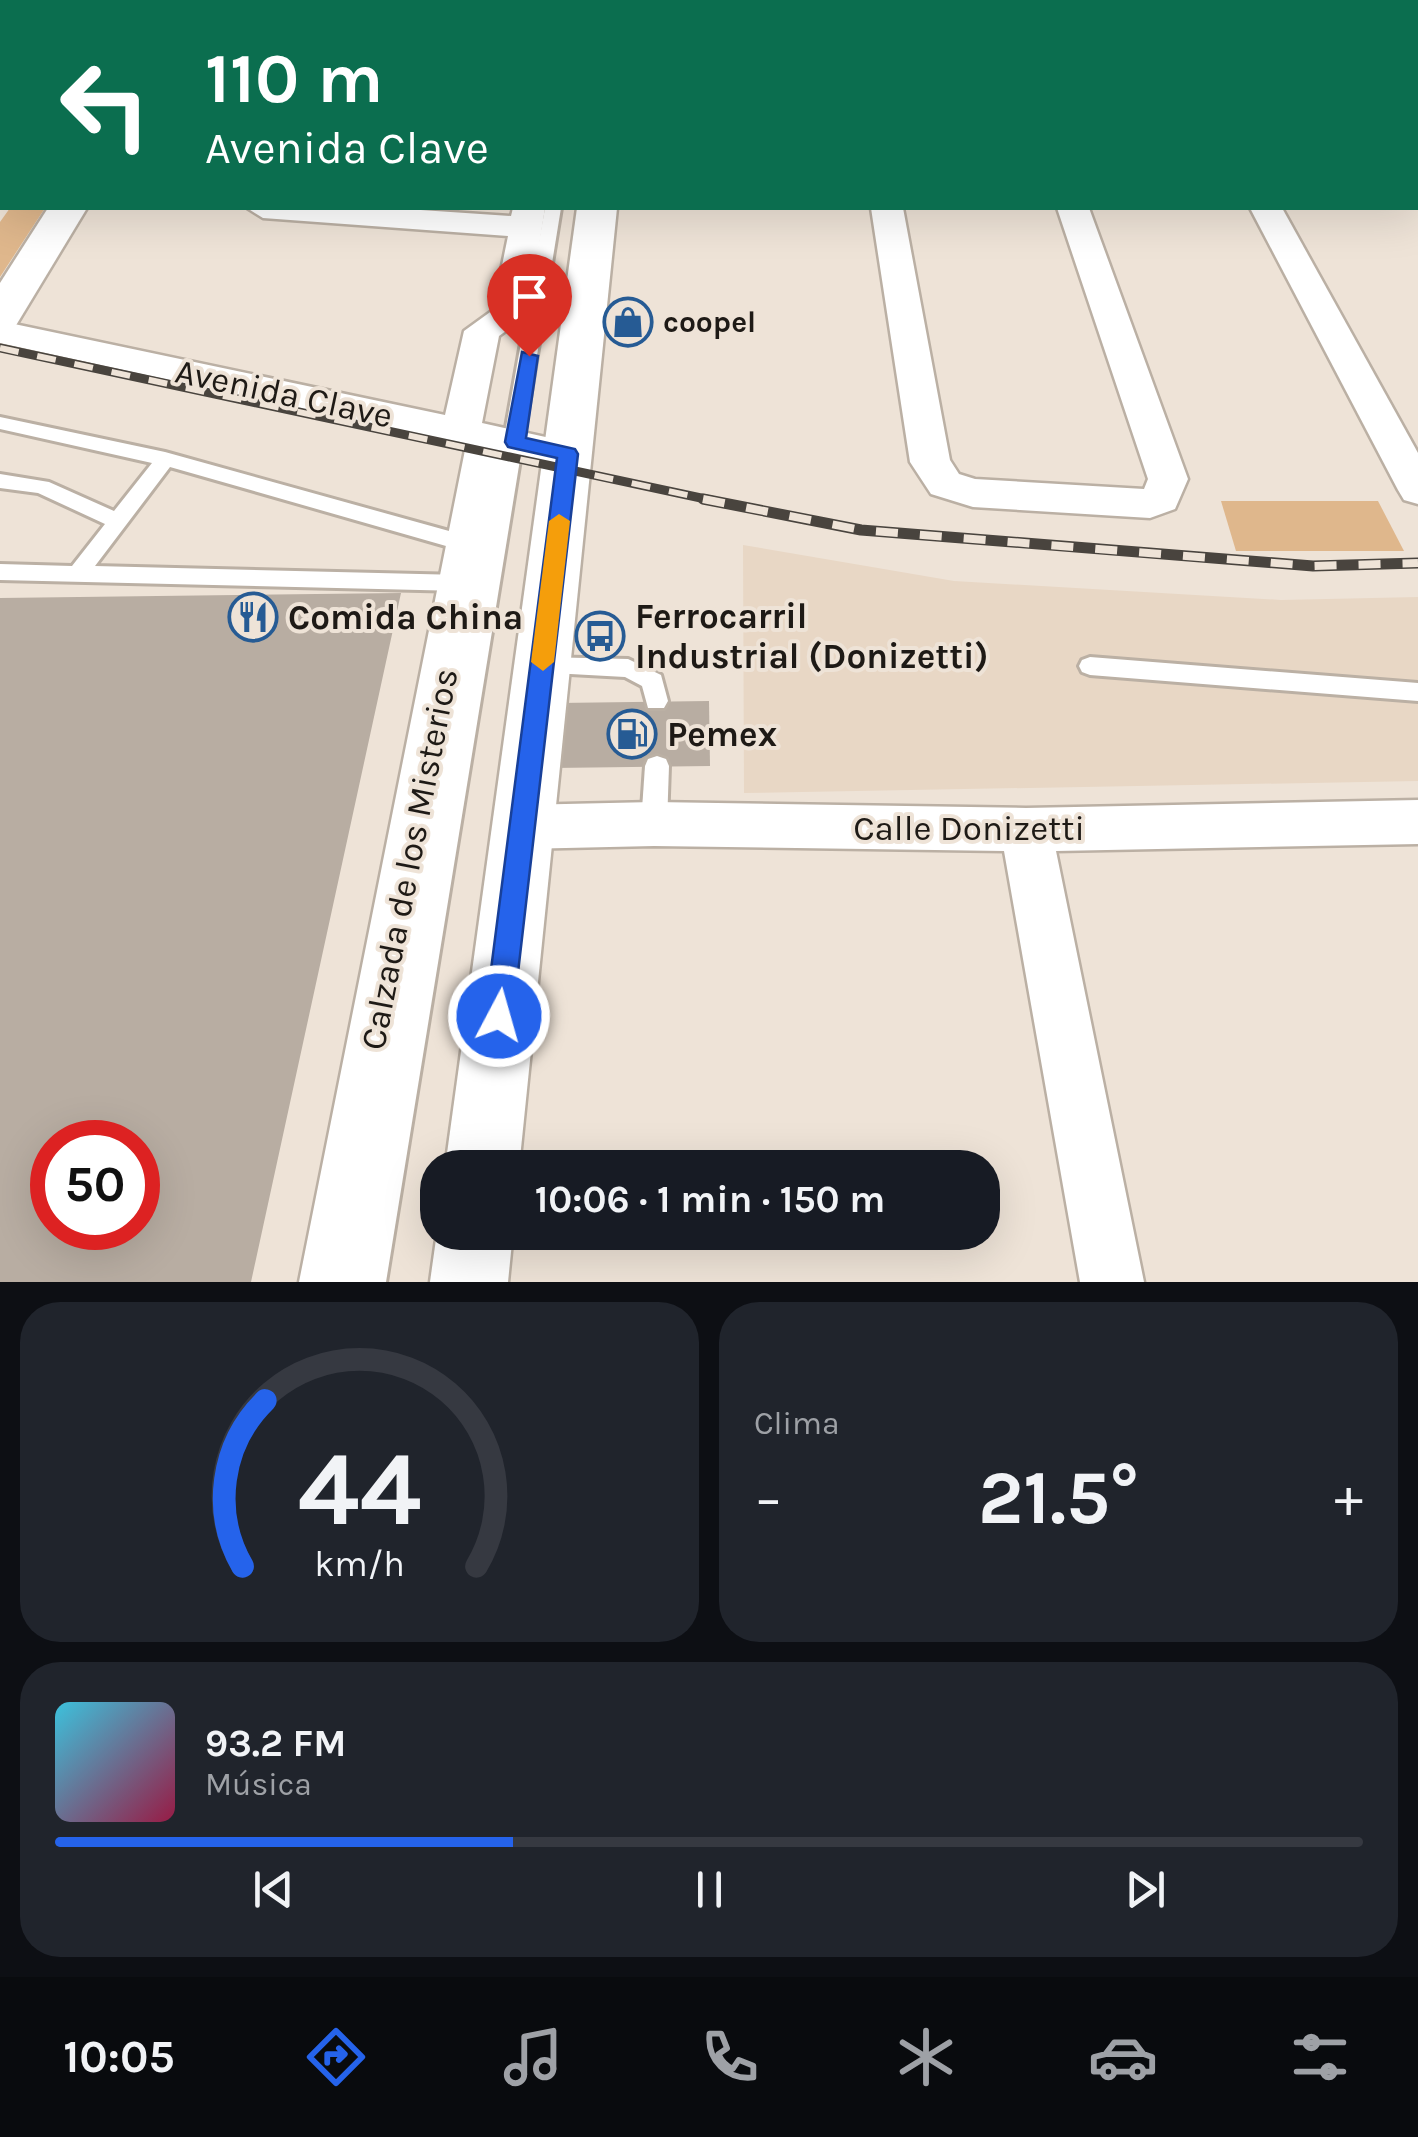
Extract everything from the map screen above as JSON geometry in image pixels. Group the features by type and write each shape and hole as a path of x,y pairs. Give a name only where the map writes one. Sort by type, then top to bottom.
{"main road":[{"path":"0,318 66,210"},
{"name":"Calzada de los Misterios","path":"484,1150 542,666 508,441 596,210"},
{"path":"469,1282 472,1250"}],"street":[{"path":"354,210 536,214"},
{"path":"888,210 930,462 945,484 973,494 1134,506 1161,499 1168,478 1074,210"},
{"path":"1267,210 1418,490"},
{"name":"Calzada de los Misterios","path":"330,1282 464,564 508,441 482,331 510,315 536,214"},
{"name":"Avenida Clave","path":"0,332 508,441"},
{"name":"Calle Donizetti","path":"521,827 654,824 1026,830 1418,822"},
{"path":"1026,830 1112,1282"}],"lane":[{"path":"370,1282 508,441 536,214"},
{"path":"3,428 165,459 464,564"},
{"path":"78,574 165,459"},
{"path":"0,482 42,487 118,522"},
{"path":"0,572 78,574 464,564"},
{"path":"542,666 638,670 653,681 656,702"},
{"path":"1090,666 1418,692"},
{"path":"654,824 657,766"}],"shaded area":[{"path":"9,210 44,210 0,277 0,222"},
{"path":"1221,501 1378,501 1404,551 1236,551"},
{"path":"743,545 954,581 1281,600 1418,597 1418,781 744,793"}],"building":[{"path":"401,593 251,1282 0,1282 0,598"},
{"name":"Pemex","path":"709,701 710,766 553,768 558,703"}],"railway":[{"path":"0,348 715,501"},
{"path":"703,499 861,530 1313,566 1418,563"}],"slow traffic":[{"path":"543,662 559,521"}],"place":[{"name":"coopel","path":"628,322"},
{"name":"Comida China","path":"253,617"},
{"name":"Ferrocarril Industrial (Donizetti)","path":"600,636"},
{"name":"Pemex","path":"632,734"}],"route":[{"path":"499,1016 568,454 515,442 529,356"}]}
